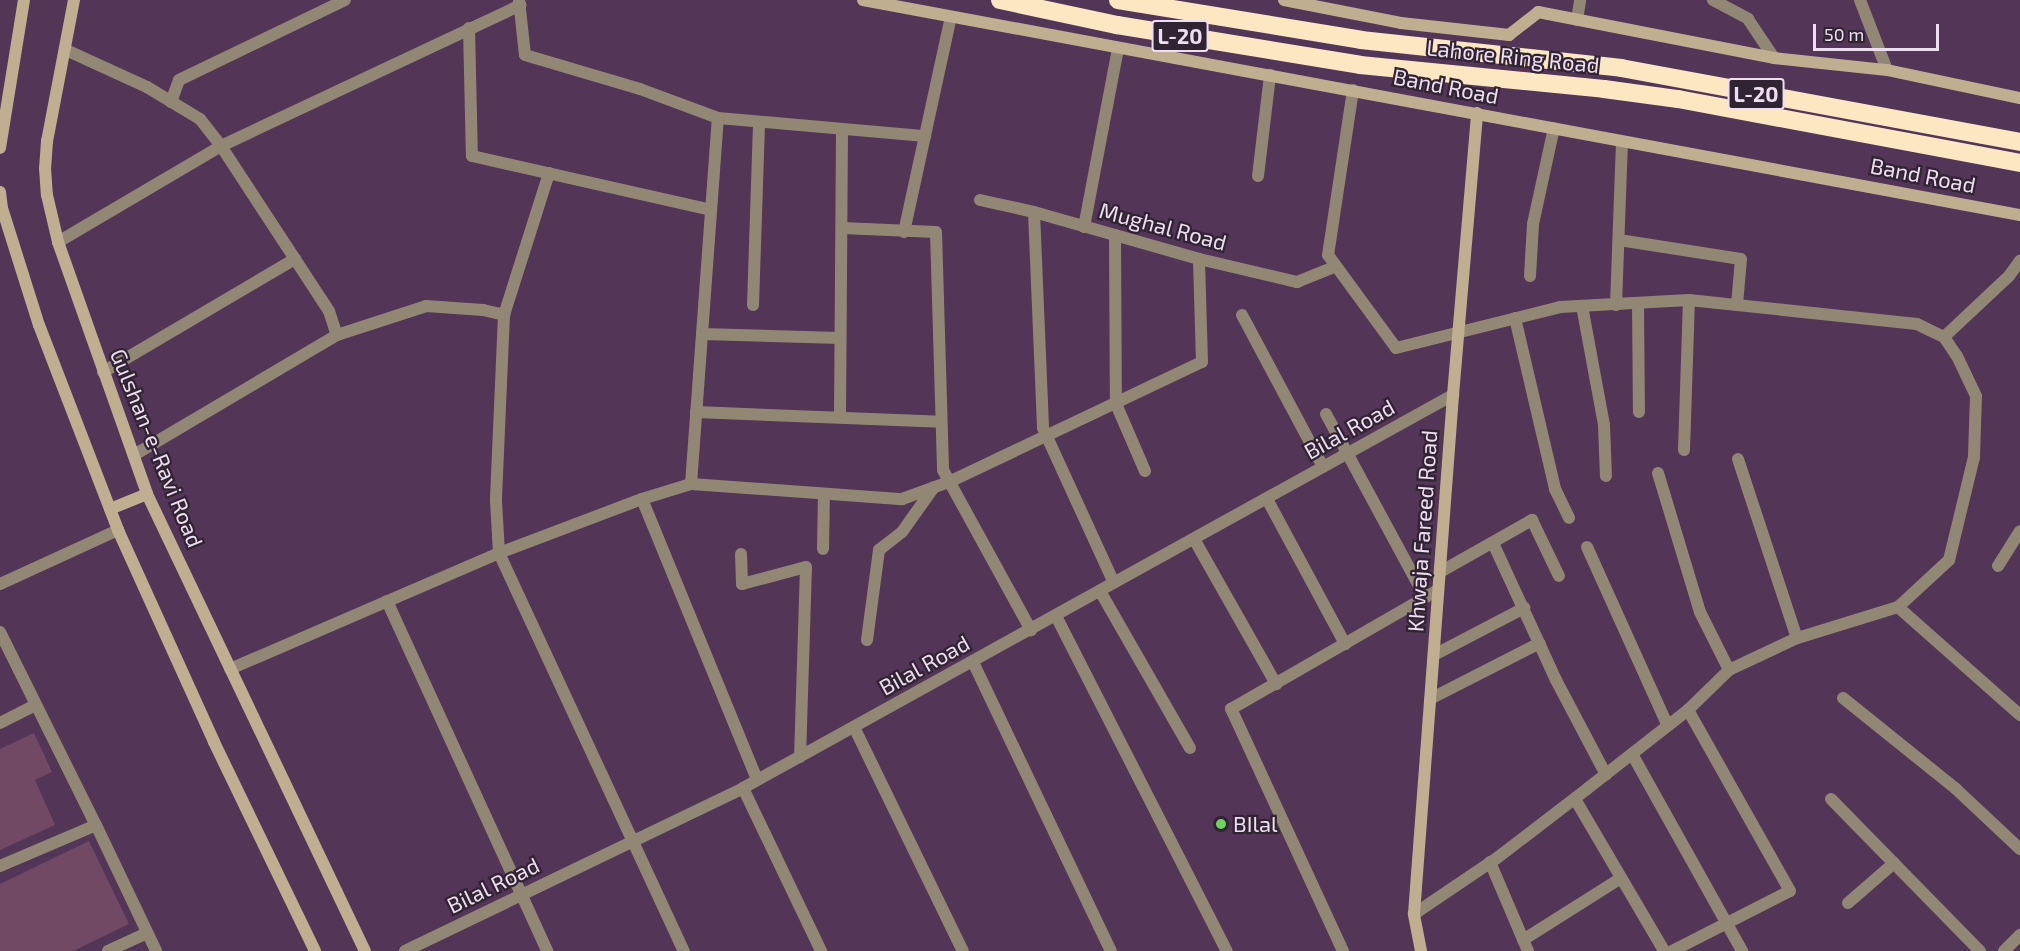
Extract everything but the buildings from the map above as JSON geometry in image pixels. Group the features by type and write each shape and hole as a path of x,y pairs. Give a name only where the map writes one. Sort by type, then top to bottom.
{"highway":[{"name":"Lahore Ring Road","path":"1000,0 1117,26 1360,65 1678,99 2020,164"},
{"name":"Lahore Ring Road","path":"1118,0 1361,40 1621,68 2020,142"}],"main road":[{"path":"0,148 24,0"},
{"name":"Gulshan-e-Ravi Road","path":"74,0 47,141 45,168 47,195 58,242 147,494 365,951"},
{"name":"Band Road","path":"863,0 2020,214"},
{"path":"1284,0 1401,23 1509,35 1538,12 1774,58 1887,70 2020,98"},
{"name":"Khwaja Fareed Road","path":"1419,950 1414,914 1453,395 1477,113"},
{"path":"0,192 1,208 39,325 118,530 213,742 315,951"},
{"path":"110,509 147,494"}],"street":[{"path":"171,102 179,80 345,0"},
{"path":"1577,20 1580,0"},
{"path":"1713,0 1749,19 1774,58"},
{"path":"1860,0 1887,70"},
{"path":"58,242 221,146 520,2 525,55 640,89 718,118 925,136"},
{"path":"904,232 951,17"},
{"path":"469,28 472,156 711,210"},
{"path":"1084,227 1118,48"},
{"path":"66,50 147,87 200,119 221,146 329,311 337,335"},
{"path":"1258,176 1270,75"},
{"path":"1353,90 1328,255 1334,267 1396,348 1560,307 1689,300 1917,324 1944,337 1957,356 1976,396 1974,457 1949,560 1898,607 1797,638 1729,670 1688,710 1606,775 1490,862 1414,914"},
{"path":"691,484 718,118"},
{"path":"753,305 759,122"},
{"path":"1530,276 1533,224 1554,128"},
{"path":"840,417 842,129"},
{"path":"1616,305 1622,142"},
{"path":"549,173 504,315 496,501 499,553 684,951"},
{"name":"Mughal Road","path":"980,200 1034,212 1199,259 1297,282 1334,267"},
{"path":"1034,212 1043,428 1114,583"},
{"path":"842,228 936,232 943,470 1031,630"},
{"path":"1115,236 1116,404 1145,471"},
{"path":"1618,240 1741,259 1737,305"},
{"path":"230,669 499,553 642,499 691,484 902,499 949,482 1202,362 1199,259"},
{"path":"103,372 295,260"},
{"path":"1944,337 2009,276 2020,261"},
{"path":"1684,450 1689,300"},
{"path":"1638,303 1639,412"},
{"path":"134,455 337,335 426,306 483,310 504,315"},
{"path":"1582,306 1604,425 1606,476"},
{"path":"1242,315 1323,467"},
{"path":"1515,318 1555,489 1569,518"},
{"path":"702,334 840,338"},
{"name":"Bilal Road","path":"405,951 743,788 1453,395"},
{"path":"696,412 941,422"},
{"path":"1326,414 1425,597"},
{"path":"1738,459 1797,638"},
{"path":"1658,473 1700,612 1729,670"},
{"path":"867,640 879,550 902,532 934,487"},
{"path":"823,549 824,494"},
{"path":"642,499 757,779"},
{"path":"1266,499 1345,644"},
{"path":"1440,572 1532,520 1559,576"},
{"path":"0,584 118,530"},
{"path":"1998,566 2020,531"},
{"path":"1194,539 1276,684"},
{"path":"1493,543 1606,775"},
{"path":"1587,547 1668,726"},
{"path":"741,554 742,584 806,567 800,757"},
{"path":"1343,951 1231,709 1438,590"},
{"path":"1100,591 1190,748"},
{"path":"387,602 547,951"},
{"path":"1898,607 2020,715"},
{"path":"1434,655 1524,608"},
{"path":"1056,616 1227,951"},
{"path":"0,632 156,951"},
{"path":"1430,699 1540,643"},
{"path":"974,662 1111,951"},
{"path":"1843,698 1956,789 2020,849"},
{"path":"0,723 35,705"},
{"path":"1672,951 1790,891 1688,710"},
{"path":"854,727 963,951"},
{"path":"1632,754 1728,922 1742,951"},
{"path":"743,788 821,951"},
{"path":"1575,799 1664,951"},
{"path":"1832,799 1980,951"},
{"path":"0,866 96,825"},
{"path":"1490,862 1526,946 1621,878"},
{"path":"1848,903 1894,863"},
{"path":"108,951 147,933"},
{"path":"2004,951 2020,935"}],"place":[{"name":"BIlal","path":"1221,824"}]}
